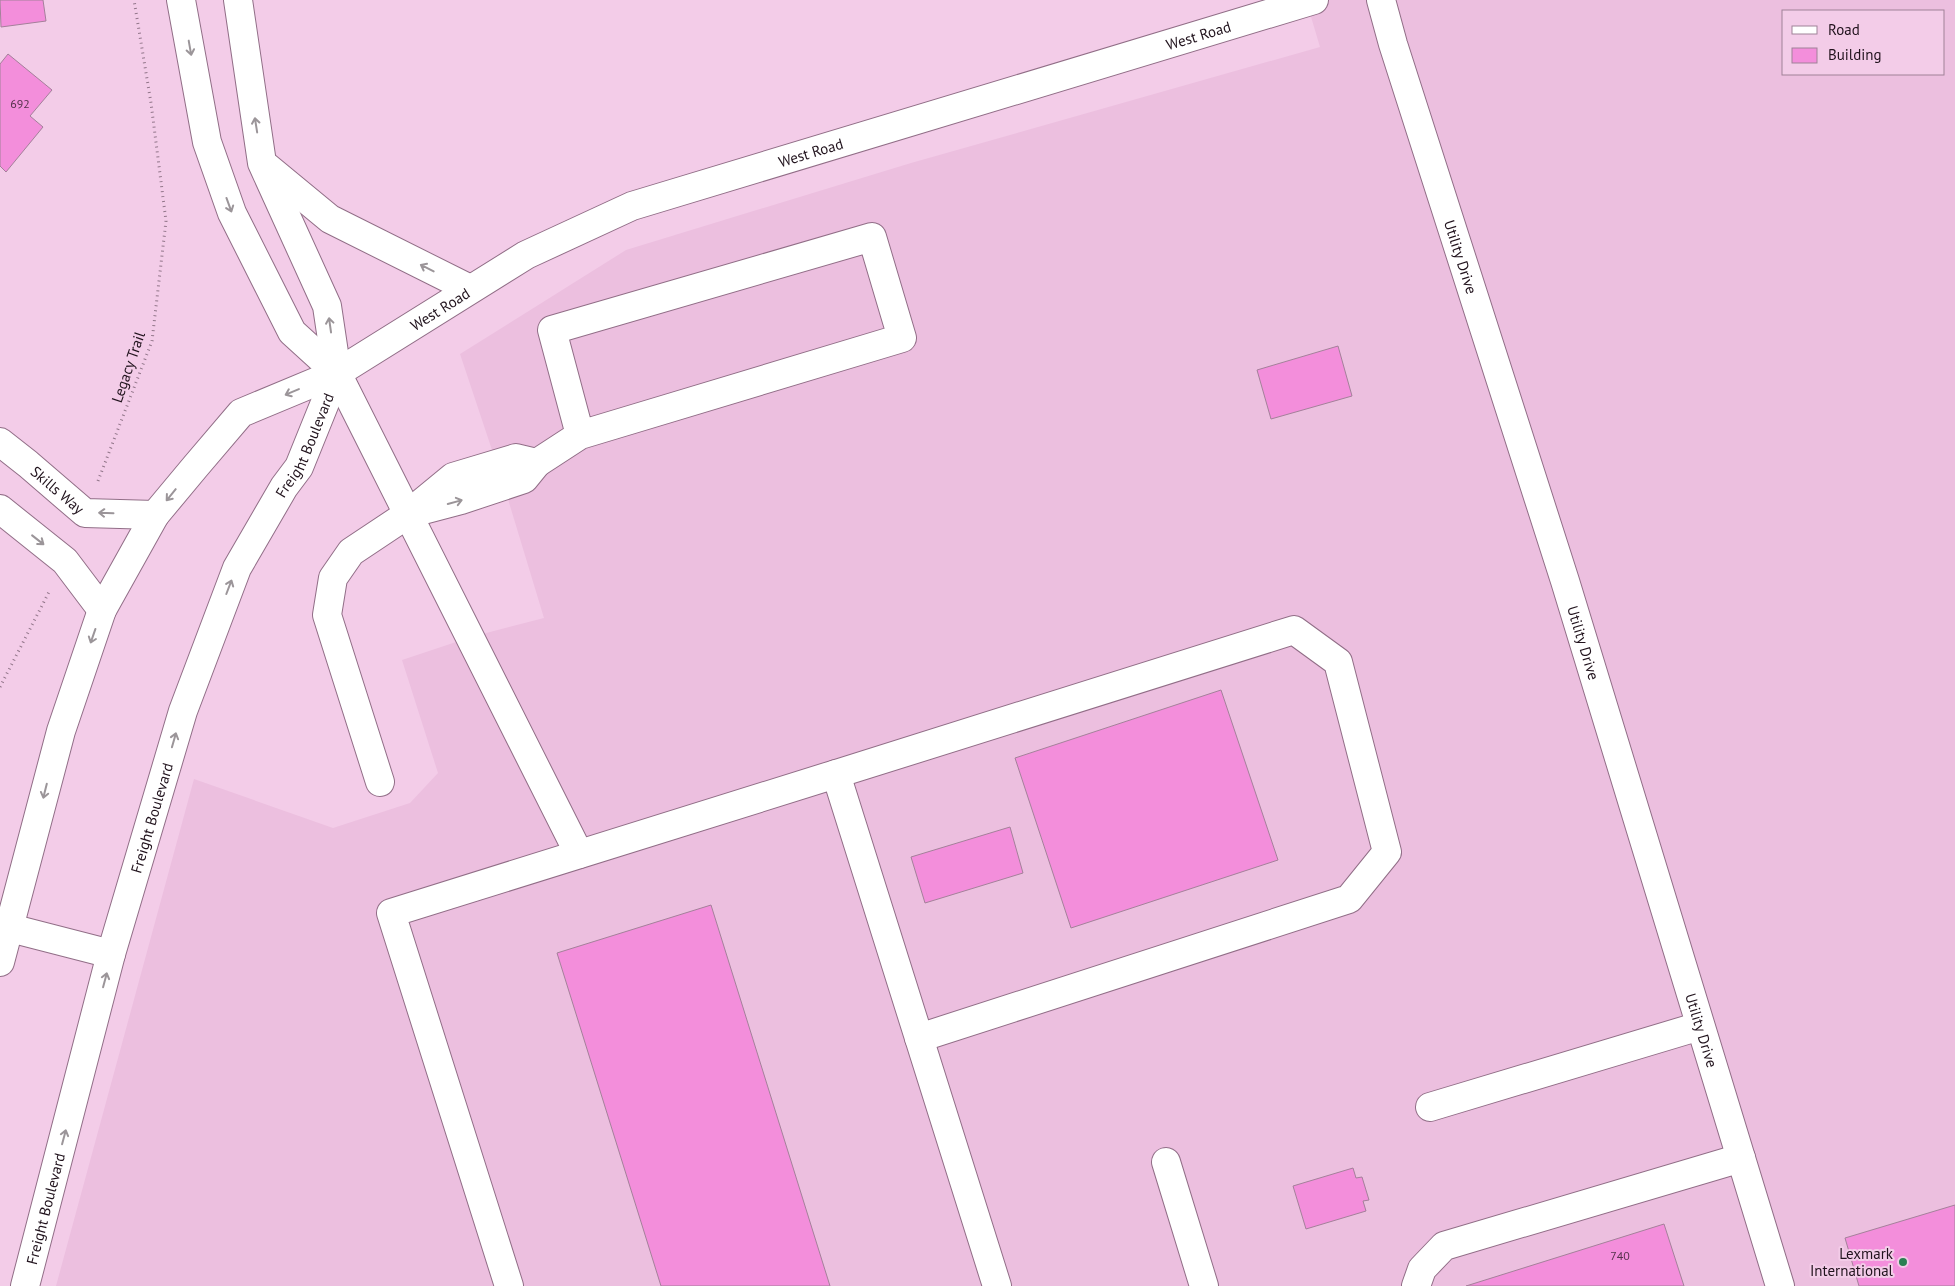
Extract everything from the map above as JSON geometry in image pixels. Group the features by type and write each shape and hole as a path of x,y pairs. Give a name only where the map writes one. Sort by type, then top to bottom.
{"lane":[{"name":"Freight Boulevard","path":"181,0 207,142 232,213 292,332 337,373"},
{"name":"Freight Boulevard","path":"25,1286 111,954 183,711 236,568 284,487 299,467 337,373 327,306 262,163 238,0"},
{"name":"West Road","path":"337,373 526,255 632,206 1314,0"},
{"name":"Utility Drive","path":"1381,0 1396,54 1565,581 1780,1286"},
{"path":"262,163 330,219 470,289"},
{"path":"380,782 327,615 333,578 351,552 408,514 461,500 524,479 537,463 580,435 902,338 872,237 552,330 580,435"},
{"name":"Freight Boulevard","path":"0,962 61,731 102,610 155,515 241,414 337,373"},
{"path":"337,373 579,854"},
{"name":"Skills Way","path":"0,442 85,512 155,515"},
{"path":"0,510 65,561 102,610"},
{"path":"509,1286 392,913 1294,630 1338,662 1387,852 1349,899 919,1038"},
{"path":"836,774 997,1286"},
{"path":"10,928 111,954"},
{"path":"1430,1107 1700,1026"},
{"path":"1416,1286 1422,1269 1444,1246 1741,1158"},
{"path":"1166,1162 1204,1286"}],"path":[{"name":"Legacy Trail","path":"85,512 152,341 166,221 134,0"},
{"path":"0,687 65,561"}],"shaded area":[{"path":"1306,0 1955,0 1955,1286 56,1286 194,779 333,828 410,803 438,773 402,660 471,637 544,618 504,486 460,354 626,250 911,163 1320,47"}],"building":[{"path":"0,0 43,0 46,21 1,27"},
{"path":"8,54 52,90 30,116 43,127 6,172 0,166 0,64"},
{"path":"1338,346 1352,396 1271,419 1257,370"},
{"path":"1221,690 1278,860 1071,928 1015,758"},
{"path":"1010,827 1023,873 925,903 911,857"},
{"path":"711,905 830,1286 661,1286 557,953"},
{"path":"1353,1168 1356,1178 1362,1177 1369,1200 1363,1201 1366,1211 1306,1229 1293,1186"},
{"name":"Lexmark International","path":"1955,1205 1955,1286 1859,1286 1845,1238"},
{"path":"1664,1224 1684,1286 1466,1286"}],"place":[{"name":"Lexmark International","path":"1903,1262"}]}
